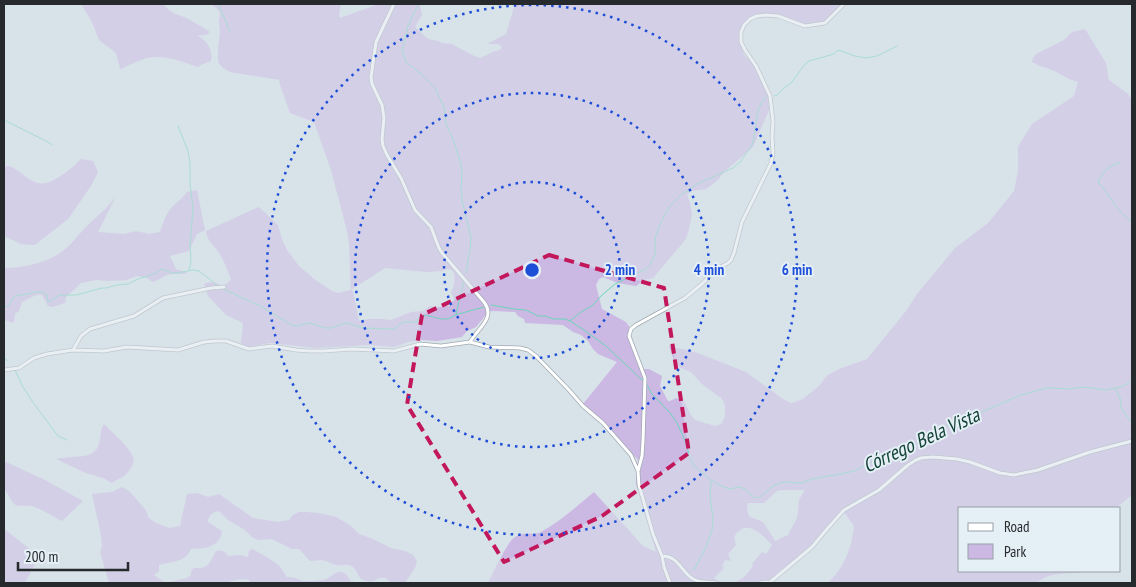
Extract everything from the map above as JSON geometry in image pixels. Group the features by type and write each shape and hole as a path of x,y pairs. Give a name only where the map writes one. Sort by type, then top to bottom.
{"street":[{"path":"394,4 376,42 371,77 384,113 383,146 386,155 401,178 415,210 431,227 442,253 489,309 485,322 474,334 470,342"},
{"path":"670,583 639,485 638,471 642,456 645,378 631,343 630,331 636,325 690,295 715,270 731,260 742,222 771,163 773,153 773,121 770,96 760,74 741,42 741,32 744,25 750,19 766,15 778,16 805,26 825,23 844,4"},
{"path":"73,350 78,340 90,329 139,314 163,298 224,287"},
{"path":"4,370 19,368 40,356 73,350 104,351 127,347 178,350 216,340 226,341 249,349 272,346 309,351 352,349 394,351 420,344 440,346 470,342 489,347 520,348 532,353 582,406 612,432 631,455 638,471"},
{"path":"760,583 770,583 806,552 844,510 872,494 908,465 921,458 957,459 1000,473 1014,475 1038,470 1090,452 1132,441"},
{"path":"662,556 674,559 695,580 717,583"}],"highlighted area":[{"path":"549,255 664,288 689,453 602,516 504,562 407,405 422,315"}],"green space":[{"path":"81,4 164,4 171,12 188,19 210,32 206,35 197,35 208,46 211,53 211,61 198,67 173,59 153,57 120,69 116,53 99,40 92,22"},
{"path":"212,4 341,4 340,18 379,4 420,4 422,15 415,27 428,39 452,44 480,58 500,50 502,47 498,44 487,44 506,34 515,4 843,4 830,21 821,26 772,17 745,22 740,39 744,55 754,64 766,86 770,108 753,147 706,189 691,191 687,195 692,215 686,239 653,278 644,280 636,286 618,283 603,277 599,279 596,285 602,309 626,322 630,328 631,344 644,369 649,369 662,376 660,386 668,401 676,398 684,401 695,420 715,426 722,423 725,416 724,402 691,372 676,366 669,346 695,352 746,372 791,403 803,399 820,385 828,375 867,359 955,248 988,223 1014,191 1018,171 1018,147 1032,124 1074,96 1078,82 1032,62 1033,58 1036,54 1064,40 1072,32 1085,29 1106,63 1109,80 1128,94 1132,100 1132,495 1117,507 958,507 958,572 1082,572 1048,576 1037,583 828,583 843,564 853,535 854,526 842,509 804,553 778,572 767,583 732,583 746,575 762,552 766,554 772,545 757,531 743,528 736,534 734,539 736,545 728,554 731,561 725,560 722,566 724,568 714,578 718,581 729,583 488,583 504,551 515,537 522,534 541,532 594,492 643,546 656,552 636,484 638,460 583,404 617,362 598,354 581,335 563,325 525,323 524,319 515,312 493,311 488,312 476,327 467,331 462,337 437,341 408,342 393,347 369,345 316,348 270,343 247,347 243,345 241,343 243,323 226,315 208,296 204,284 213,282 224,285 231,279 206,231 259,207 278,225 287,250 299,266 314,279 338,293 351,290 349,244 331,170 314,122 290,113 279,82 280,80 230,72 222,67 218,62 220,14","holes":["385,268 427,272 452,270 455,278 451,293 454,300 449,306 430,306 423,311 411,312 391,320 369,319 359,321 353,291 351,290","781,490 805,490 799,500 796,520 788,535 775,541 764,523 750,517 748,514 748,503 764,503 777,491"]},
{"path":"81,159 93,161 98,172 91,186 68,219 35,245 21,244 4,236 4,167 14,168 29,179 42,183 58,178"},
{"path":"197,190 205,230 197,234 189,251 170,256 176,269 188,273 169,274 152,282 147,278 137,276 126,280 96,280 81,283 66,297 65,303 52,307 48,306 42,295 36,295 22,302 19,311 15,314 13,323 4,320 4,268 35,264 57,255 116,196 98,232 124,234 136,231 149,234 160,232 165,218 171,209 187,192"},
{"path":"104,424 128,449 133,457 132,467 127,473 112,483 56,459 92,454 99,444"},
{"path":"4,461 45,480 83,501 62,521 36,507 15,504 4,489"},
{"path":"122,487 129,491 145,509 149,518 169,528 180,526 187,494 197,493 208,497 219,494 253,518 278,522 289,520 299,512 318,513 336,517 351,526 359,534 391,548 405,551 413,555 417,561 415,568 405,583 391,583 384,578 366,581 361,579 351,566 337,565 322,560 310,561 299,549 292,549 272,539 258,540 217,511 211,515 208,522 222,531 218,541 207,547 191,549 185,557 178,561 159,565 159,571 154,575 165,583 109,583 100,552 102,546 101,535 92,494 112,492"},
{"path":"4,529 39,556 25,583 4,583"},
{"path":"252,549 280,567 287,577 303,581 319,581 341,572 352,583 250,583 249,580 243,579 224,583 165,583 187,578 191,575 191,571 194,568 206,566 216,551 223,551 228,556 241,555 248,557 249,551"}],"waterway":[{"path":"218,4 230,31"},
{"path":"419,4 408,26 402,51 406,62 435,88 444,107 446,124 460,161 462,200 471,238 466,273"},
{"path":"774,96 792,82 809,61 834,54 838,50 866,58 877,56 897,46"},
{"path":"570,321 593,305 615,284 646,269 650,265 655,255 655,238 669,207 682,194 697,184 733,168 741,161 753,143 758,110 767,96"},
{"path":"4,120 52,145"},
{"path":"178,126 188,151 190,163 193,209 190,245 191,263 189,270"},
{"name":"Córrego Bela Vista","path":"1120,163 1106,170 1098,182 1118,209 1126,218 1132,221"},
{"name":"Córrego Bela Vista","path":"4,307 9,306 15,296 42,292 47,295 48,302 60,295 76,295 128,284 162,269 172,273 199,271 218,286"},
{"path":"456,314 464,280"},
{"name":"Córrego Bela Vista","path":"221,288 262,307 296,326 310,323 331,328 347,323 363,328 394,329 403,322 416,322 422,316 445,319 484,307"},
{"name":"Córrego Bela Vista","path":"491,305 526,310 538,316 570,321 606,346 643,381"},
{"path":"4,358 8,361"},
{"path":"15,370 32,401 58,436 67,440"},
{"name":"Córrego Bela Vista","path":"647,385 652,394 677,423 694,466 721,486 730,489 739,487 745,489 755,498 760,497 773,486 783,482 801,483 857,470 896,450 910,448 952,423 1021,395 1046,388 1072,389 1083,387 1105,390 1126,385 1132,379"},
{"path":"1116,389 1120,398 1121,408 1132,423"},
{"path":"694,570 706,547 712,530 711,481"}]}
